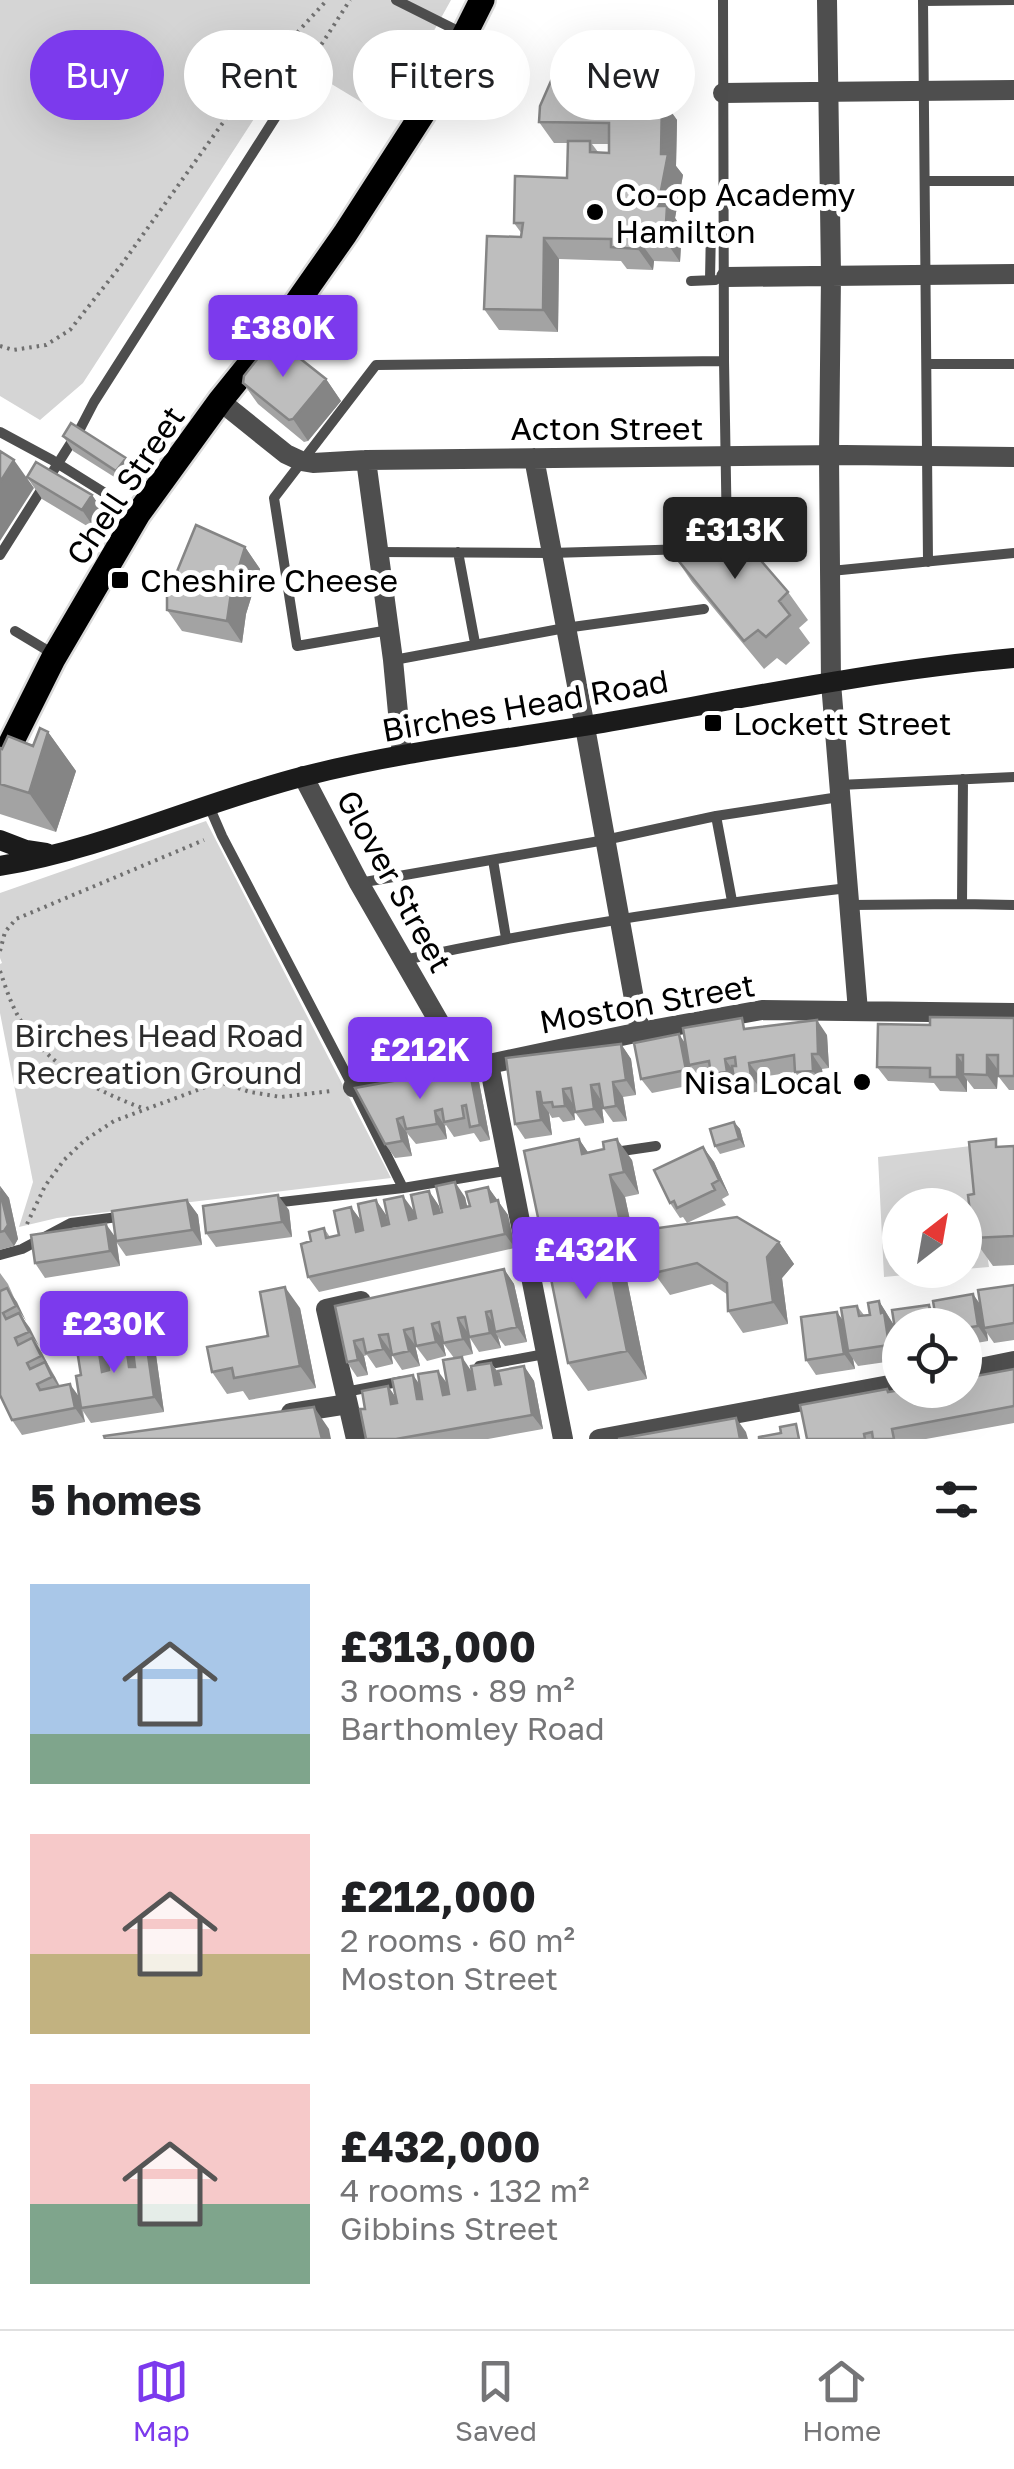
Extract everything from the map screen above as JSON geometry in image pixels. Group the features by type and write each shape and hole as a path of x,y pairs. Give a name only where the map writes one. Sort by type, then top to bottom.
{"main road":[{"name":"Chell Street","path":"466,30 482,0"},
{"name":"Chell Street","path":"0,765 56,656 138,514 279,328 419,120"}],"street":[{"path":"827,0 830,682 858,1011"},
{"path":"723,93 1014,90"},
{"path":"718,278 1014,274"},
{"path":"220,401 286,454 301,460"},
{"name":"Acton Street","path":"301,460 313,463 829,455 1014,457"},
{"path":"534,458 640,1032"},
{"path":"366,460 402,755"},
{"name":"Birches Head Road","path":"0,866 55,855 304,776 402,755 830,682 1014,658"},
{"name":"Glover Street","path":"304,776 359,883 466,1067"},
{"path":"0,840 55,855"},
{"name":"Moston Street","path":"354,1088 762,1010 1014,1013"},
{"path":"489,1064 517,1168 520,1268 545,1354 563,1439"},
{"path":"356,1439 326,1309 381,1297"},
{"path":"982,1367 1014,1361"},
{"path":"599,1439 882,1386"},
{"path":"272,1416 347,1398"}],"lane":[{"path":"396,0 456,30"},
{"path":"718,278 724,0"},
{"path":"928,562 923,1 1014,0"},
{"path":"0,555 274,120"},
{"path":"925,181 1014,180"},
{"path":"711,227 724,361 727,548"},
{"path":"691,281 718,278"},
{"path":"389,630 297,646 274,498 376,365 724,361"},
{"path":"928,364 1014,364"},
{"path":"0,432 138,514"},
{"path":"378,552 708,549"},
{"path":"458,552 475,644"},
{"path":"830,571 1014,553"},
{"path":"393,660 565,628 704,608"},
{"path":"15,631 56,656"},
{"path":"359,883 605,840 840,791 1014,776"},
{"path":"962,904 963,780"},
{"path":"208,804 403,1188"},
{"path":"716,816 732,901"},
{"path":"493,860 506,938"},
{"path":"404,960 506,938 732,901 849,896 1014,905"},
{"path":"602,1154 656,1146"},
{"path":"267,1204 403,1188 517,1168"},
{"path":"0,1254 22,1248 71,1223 148,1214"},
{"path":"472,1368 545,1354"},
{"path":"347,1398 418,1378"}],"path":[{"path":"0,346 13,350 46,345 70,330 252,82 328,0"},
{"path":"331,30 350,0"},
{"path":"0,951 5,932 16,919 221,832"},
{"path":"0,971 18,1017 40,1046 94,1087 147,1110"},
{"path":"22,1248 37,1200 64,1160 97,1131 127,1116 219,1082 281,1097 354,1088"}],"green space":[{"path":"0,0 451,0 434,30 353,30 353,97 333,85 333,30 184,30 184,120 253,120 83,383 40,420 0,396"},
{"name":"Birches Head Road Recreation Ground","path":"206,821 391,1178 57,1218 19,1227 33,1182 0,1013 0,893"},
{"path":"971,1146 977,1188 882,1188 882,1237 878,1157"},
{"path":"982,1220 989,1267 982,1268"}],"building":[{"path":"550,83 550,120 662,120 661,154 668,154 658,206 667,206 665,240 638,239 638,249 611,247 611,239 544,238 543,310 484,309 487,236 521,237 523,223 514,223 515,176 567,178 568,141 590,141 590,152 609,153 609,123 539,122 540,106"},
{"path":"274,338 326,379 289,420 243,383 244,376"},
{"path":"71,423 126,458 116,471 63,436"},
{"path":"0,451 14,460 0,482"},
{"path":"36,462 92,495 82,510 27,477"},
{"path":"196,525 245,547 227,621 167,610 167,596"},
{"path":"709,526 719,538 731,526 788,592 779,601 790,615 766,637 758,630 744,641 673,554"},
{"path":"40,728 48,732 29,793 0,784 0,748 8,736 33,746"},
{"path":"930,1017 1014,1018 1014,1076 998,1076 998,1055 987,1055 987,1075 963,1074 963,1055 957,1055 957,1077 930,1077 930,1068 877,1067 878,1024 930,1025"},
{"path":"742,1018 744,1029 817,1020 818,1054 812,1054 813,1071 795,1072 794,1055 749,1063 751,1076 734,1079 735,1057 725,1059 727,1072 711,1074 709,1061 689,1065 683,1028"},
{"path":"679,1034 686,1070 641,1079 634,1043"},
{"path":"621,1044 626,1080 613,1082 616,1106 603,1108 599,1084 591,1085 594,1109 575,1112 571,1088 563,1089 565,1106 542,1103 537,1092 541,1120 515,1124 506,1058"},
{"path":"469,1067 480,1125 470,1127 466,1105 462,1106 464,1118 444,1122 442,1109 435,1111 437,1124 406,1129 403,1117 397,1119 402,1141 385,1144 355,1088"},
{"path":"734,1122 739,1139 715,1146 710,1129"},
{"path":"579,1139 582,1154 604,1149 603,1142 617,1139 624,1172 610,1175 619,1217 597,1222 599,1234 544,1246 524,1151"},
{"path":"996,1139 996,1147 1014,1146 1014,1236 982,1238 982,1188 973,1188 969,1142"},
{"path":"703,1147 719,1180 712,1184 715,1190 677,1208 674,1201 670,1203 654,1170"},
{"path":"455,1182 461,1208 470,1206 466,1192 488,1187 491,1202 498,1200 505,1234 308,1277 301,1244 311,1241 309,1232 324,1228 326,1238 339,1235 334,1211 351,1207 356,1232 363,1230 358,1204 376,1200 382,1226 389,1224 384,1200 403,1196 409,1220 416,1218 411,1195 429,1191 434,1214 442,1212 436,1186"},
{"path":"0,1191 8,1225 0,1232"},
{"path":"278,1195 282,1222 206,1233 203,1206"},
{"path":"187,1200 192,1230 116,1241 112,1211"},
{"path":"737,1217 779,1242 767,1257 773,1302 728,1311 727,1283 697,1263 654,1273 644,1230"},
{"path":"106,1224 110,1251 35,1263 31,1235"},
{"path":"605,1242 627,1351 568,1363 546,1254"},
{"path":"504,1269 517,1327 495,1332 491,1311 486,1312 490,1333 469,1337 465,1317 458,1318 463,1339 443,1343 439,1322 432,1324 436,1342 416,1346 413,1328 404,1330 409,1351 392,1355 388,1334 379,1335 383,1349 366,1353 363,1339 354,1341 358,1360 347,1362 335,1306"},
{"path":"1014,1285 1014,1323 984,1328 978,1290"},
{"path":"285,1287 300,1366 234,1378 232,1368 212,1372 207,1347 268,1336 260,1292"},
{"path":"7,1288 16,1306 3,1313 6,1319 19,1313 29,1332 15,1338 18,1345 32,1338 41,1356 27,1363 30,1369 45,1362 52,1377 37,1384 40,1390 70,1384 75,1408 12,1420 0,1395 0,1291"},
{"path":"973,1294 975,1308 934,1308 933,1301"},
{"path":"879,1301 882,1346 848,1351 841,1308 857,1306 859,1316 870,1315 868,1303"},
{"path":"837,1312 844,1354 806,1360 801,1317"},
{"path":"146,1341 154,1397 81,1408 77,1350 98,1346 102,1372 109,1370 106,1348 126,1345 129,1367 135,1367 132,1343"},
{"path":"462,1357 468,1390 475,1389 471,1366 491,1363 495,1385 501,1384 498,1371 524,1366 532,1415 396,1439 366,1439 360,1409 365,1409 362,1391 388,1386 391,1404 397,1403 392,1379 413,1375 417,1399 422,1399 418,1374 438,1371 443,1395 449,1394 443,1360"},
{"path":"1014,1369 1014,1406 892,1429 894,1439 873,1439 872,1432 864,1434 865,1439 807,1439 800,1405 882,1390 882,1408 982,1408 982,1375"},
{"path":"314,1407 322,1439 104,1436"},
{"path":"736,1418 740,1439 618,1439"},
{"path":"796,1424 799,1439 759,1439 781,1433 780,1427"}],"place":[{"name":"Co-op Academy Hamilton","path":"595,212"},
{"name":"Cheshire Cheese","path":"120,580"},
{"name":"Lockett Street","path":"713,723"},
{"name":"Nisa Local","path":"862,1082"}]}
